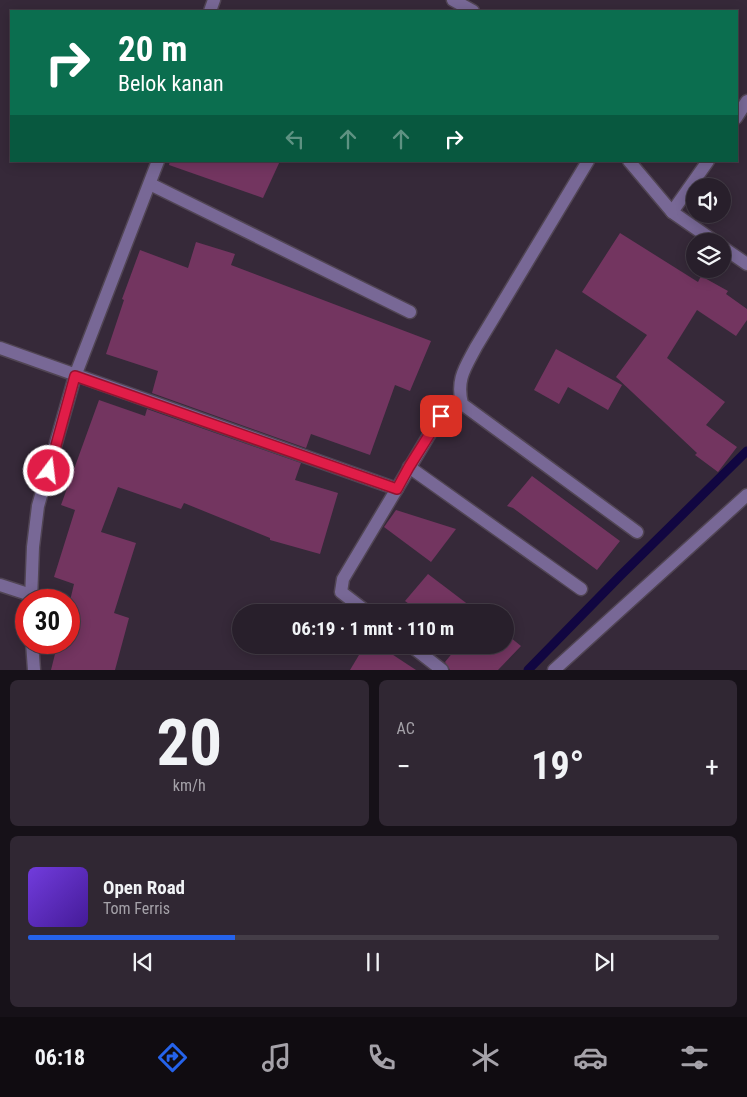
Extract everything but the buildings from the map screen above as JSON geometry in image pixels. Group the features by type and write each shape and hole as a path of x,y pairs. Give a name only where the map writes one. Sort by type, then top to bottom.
{"street":[{"path":"453,0 471,10"},
{"path":"738,115 747,101"},
{"path":"31,589 33,547 38,506 75,376 158,162"},
{"path":"587,162 476,346 462,373 459,390 462,404 637,532"},
{"path":"630,162 672,212 702,233"},
{"path":"672,212 707,162"},
{"path":"150,184 410,312"},
{"path":"731,253 747,264"},
{"path":"0,348 397,489"},
{"path":"357,604 341,592 343,579 441,416"},
{"path":"409,467 581,589"},
{"path":"554,670 747,495"},
{"path":"0,585 15,591"},
{"path":"33,654 34,670"},
{"path":"422,654 442,670"}],"waterway":[{"path":"528,670 747,451"}],"route":[{"path":"49,471 75,376 397,489 441,416"}]}
